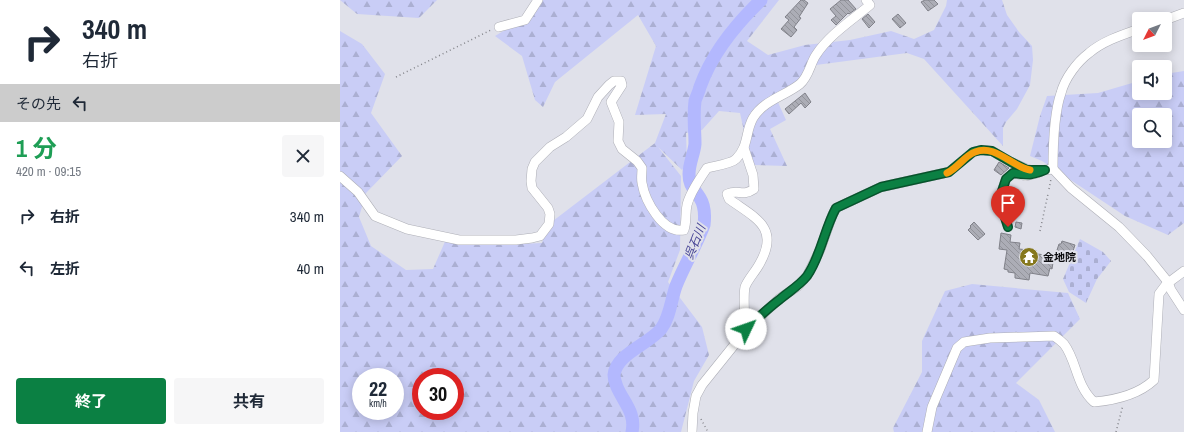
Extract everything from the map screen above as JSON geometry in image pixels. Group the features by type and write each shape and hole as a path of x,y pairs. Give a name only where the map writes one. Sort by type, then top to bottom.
{"street":[{"path":"499,27 526,20 538,0"},
{"path":"340,176 358,192 375,216 407,229 459,240 516,240 540,236 549,224 550,214 548,208 532,188 532,169 535,162 550,147 566,137 587,119 598,97 608,85 614,81 621,81 622,85 611,102 619,122 618,141 622,149 637,161 642,168 642,183 649,203 658,216 667,226 679,231 684,230 687,223 687,205 695,186 707,168 734,161 744,148 748,131 754,117 766,104 800,84 810,70 816,56 828,40 870,5 866,0"},
{"path":"1172,17 1184,13"},
{"path":"1049,170 1060,93 1064,84 1076,65 1089,52 1116,37 1132,31"},
{"path":"744,148 753,175 754,189 747,194 732,192 727,194 729,198 758,219 764,226 767,242 764,256 745,286 745,330"},
{"path":"692,432 693,412 696,396 702,385 745,330 779,299 798,286 807,276 820,250 836,208 881,187 949,172 973,152 981,150 992,151 1027,170 1049,170 1119,227 1147,256 1168,282 1171,290 1184,310"},
{"path":"1008,227 1000,199 1006,179 1013,173 1026,176 1049,170"},
{"path":"927,432 932,407 957,348 964,342 990,338 1054,336 1064,344 1074,365 1076,374 1088,396 1094,402 1114,400 1148,386 1154,380 1160,294 1168,282 1184,271"}],"path":[{"path":"396,77 499,27"},
{"path":"1040,231 1048,194"},
{"path":"1116,432 1124,397"}],"green space":[{"path":"340,0 437,0 419,18 357,14"},
{"path":"536,0 779,0 747,41 768,55 805,45 850,40 891,31 914,39 934,30 946,6 947,0 1002,0 1007,15 1019,32 1032,46 1033,60 1030,85 1017,109 1003,128 1003,146 924,59 907,53 816,65 776,98 786,120 770,129 787,166 754,165 746,140 740,113 719,111 702,130 686,133 687,162 682,170 658,147 681,176 680,250 668,282 702,327 709,355 694,381 681,432 340,432 340,31 362,44 385,74 371,113 402,156 366,193 359,217 371,246 406,270 433,269 447,237 500,245 542,243 549,224 655,143 666,114 635,115 656,46 638,15 555,82 543,107 535,100 522,56 495,36 528,16"},
{"path":"1184,71 1184,223 1168,235 1125,216 1042,161 1030,156 1040,116 1047,96 1098,93 1132,83 1132,100 1172,100 1172,73"},
{"path":"1080,239 1103,252 1111,261 1097,279 1086,303 1069,292 1063,279"},
{"path":"972,284 1068,293 1080,319 1016,383 1039,400 1055,432 894,432 893,428 922,372 922,341 945,291"}],"building":[{"path":"801,0 808,3 799,17 801,18 794,27 797,30 791,37 781,29 789,20 785,17"},
{"path":"841,0 848,0 856,9 849,14 848,13 836,25 831,20 836,16 830,9"},
{"path":"925,0 934,0 938,4 928,11 921,2"},
{"path":"868,14 875,22 869,28 862,19"},
{"path":"898,14 906,23 900,28 892,19"},
{"path":"805,93 811,102 805,108 801,103 789,114 785,109"},
{"path":"999,162 1009,168 1001,175 994,170"},
{"path":"974,222 985,234 978,240 968,230"},
{"path":"1016,222 1022,223 1021,229 1015,227"},
{"name":"金地院","path":"1001,233 1011,235 1010,242 1020,243 1019,249 1029,250 1029,253 1054,256 1052,269 1050,268 1048,276 1030,273 1029,280 1015,278 1015,273 1008,272 1008,270 1004,269 1007,250 999,249"},
{"path":"1062,241 1075,245 1071,257 1056,253 1059,244 1061,244"}],"waterway":[{"name":"呉石川","path":"632,432 633,425 631,414 615,380 614,375 616,368 620,361 661,329 668,314 676,286 704,225 703,204 691,185 689,178 695,144 695,99 711,63 725,40 742,19 761,0"}],"slow traffic":[{"path":"947,173 973,152 981,150 992,151 1011,162 1030,170"}],"place":[{"name":"金地院","path":"1029,257"}],"route":[{"path":"746,329 779,299 798,286 807,276 820,250 836,208 881,187 949,172 973,152 981,150 992,151 1027,170 1045,170 1034,175 1026,176 1013,173 1006,179 1000,199 1008,227"}]}
